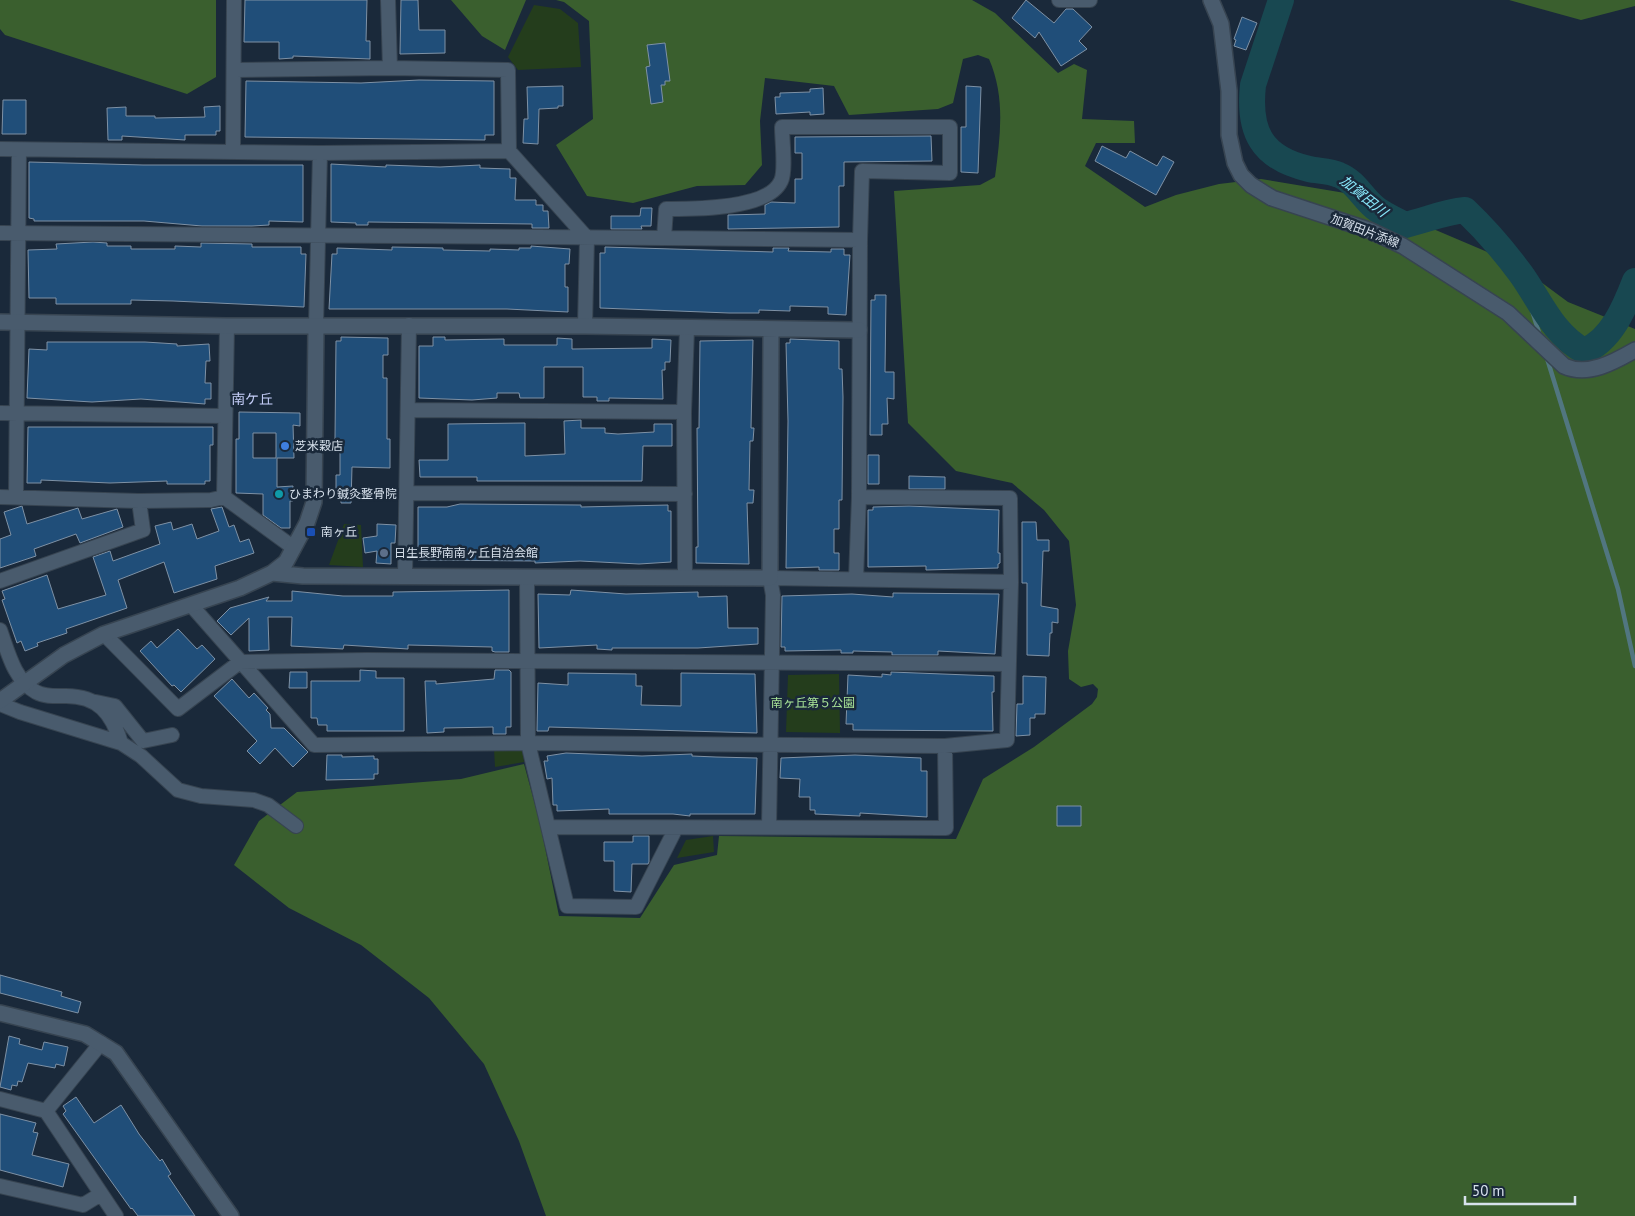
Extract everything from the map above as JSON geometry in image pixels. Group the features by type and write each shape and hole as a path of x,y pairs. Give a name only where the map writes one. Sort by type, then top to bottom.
{"street":[{"path":"234,0 234,151"},
{"path":"388,0 390,68"},
{"path":"1059,0 1090,0"},
{"name":"加賀田片添線","path":"1211,0 1221,24 1229,91 1229,136 1235,163 1241,175 1251,185 1272,198 1369,230 1403,246 1508,313 1564,366 1573,370 1588,370 1619,359 1635,350"},
{"path":"235,70 390,68 508,70 509,151 587,238 585,326"},
{"path":"664,238 666,209 725,208 776,190 782,179 782,127 950,127 950,173 862,171 856,579"},
{"path":"0,150 509,151"},
{"path":"16,497 19,150"},
{"path":"296,826 268,806 254,800 201,796 178,790 141,756 121,743 20,712 0,702 19,685 64,656 104,634 240,588 272,573 286,562 307,523 315,495 320,152"},
{"path":"0,233 860,240"},
{"path":"0,322 226,326 585,326 687,329 859,330"},
{"path":"405,576 408,494 409,325"},
{"path":"224,497 226,326"},
{"path":"685,578 684,412 687,329"},
{"path":"769,827 773,595 770,578 771,330"},
{"path":"409,410 684,412"},
{"path":"0,413 224,416"},
{"path":"408,494 684,494"},
{"path":"0,497 139,501 211,500 224,497 294,548"},
{"path":"191,605 314,745 528,743 945,746 1007,740 1011,582 1010,498 858,497"},
{"path":"0,581 143,530 139,501"},
{"path":"272,573 303,576 770,578 1011,582"},
{"path":"526,578 528,743 567,906 636,907 676,828"},
{"path":"0,630 19,685 41,695 82,696 96,702 115,706 143,741 172,735"},
{"path":"104,634 178,710 240,662 367,660 1008,664"},
{"path":"96,702 103,708 121,743"},
{"path":"549,827 946,828 945,746"},
{"path":"0,1013 84,1034 116,1053 130,1070 231,1216"},
{"path":"46,1111 101,1043"},
{"path":"0,1098 46,1111 116,1216"},
{"path":"0,1186 83,1205 101,1194"}],"green space":[{"path":"0,0 216,0 216,77 187,94 5,35 0,29"},
{"path":"451,0 526,0 505,50 482,36"},
{"path":"556,0 972,0 995,13 1058,73 1074,64 1087,70 1082,119 1134,121 1135,143 1096,143 1085,166 1145,207 1176,195 1219,184 1261,179 1351,194 1518,265 1568,302 1635,329 1635,1216 546,1216 519,1141 484,1064 429,998 361,945 289,908 234,865 259,821 297,792 461,779 524,764 540,823 559,916 640,918 674,865 717,855 719,836 956,839 983,779 1034,747 1092,704 1097,697 1098,689 1093,684 1081,687 1069,679 1068,651 1076,605 1069,541 1044,510 1012,483 956,471 908,423 894,191 980,185 995,177 1000,132 1000,103 998,88 989,59 978,55 963,59 953,103 938,109 849,115 834,86 765,78 760,121 762,165 745,185 697,186 633,203 587,196 556,145 593,119 589,21 564,2"},
{"path":"1509,0 1635,0 1635,6 1581,20"},
{"path":"534,5 560,9 578,23 581,67 518,70 508,57"},
{"path":"344,524 361,525 363,567 329,565"},
{"name":"南ヶ丘第５公園","path":"839,674 840,733 786,732 788,675"},
{"path":"522,748 524,762 495,767 494,749"},
{"path":"713,836 714,852 677,858 686,840"}],"building":[{"path":"245,0 367,0 366,41 370,41 370,59 293,56 293,58 279,59 279,42 244,42"},
{"path":"401,0 418,0 419,30 445,30 445,53 400,54"},
{"path":"1026,0 1054,23 1066,9 1073,9 1092,27 1079,41 1087,49 1061,66 1039,32 1035,38 1012,18"},
{"path":"1242,17 1257,23 1246,50 1234,46 1236,40 1234,39"},
{"path":"665,43 670,81 665,81 665,85 661,85 663,102 651,104 646,67 650,66 647,45"},
{"path":"419,80 494,81 494,135 485,135 485,140 245,137 246,81 361,83"},
{"path":"563,86 563,106 539,109 538,144 523,143 524,119 528,119 527,87"},
{"path":"966,86 981,87 978,173 961,172 961,127 966,127"},
{"path":"823,88 824,114 810,115 810,112 776,114 775,97 780,97 780,93 810,92 810,89"},
{"path":"3,100 26,100 26,134 2,134"},
{"path":"220,106 220,131 216,131 216,135 185,135 185,140 122,136 122,140 108,140 107,108 126,107 126,116 155,116 155,118 205,117 204,107"},
{"path":"931,136 932,161 844,162 844,186 839,186 839,227 728,229 728,215 765,214 765,205 771,202 795,203 795,179 802,179 802,153 795,153 795,137"},
{"path":"1102,146 1126,158 1130,151 1157,166 1163,156 1174,162 1156,195 1095,161"},
{"path":"29,162 143,165 303,165 303,222 269,221 269,225 202,226 144,221 34,221 34,219 29,218"},
{"path":"331,164 386,167 386,165 440,167 480,165 480,168 510,169 510,178 516,178 515,200 536,200 536,205 543,205 543,211 548,211 549,228 532,228 532,224 368,222 368,225 356,225 356,223 331,222"},
{"path":"641,208 652,208 651,226 641,226 642,229 611,229 611,216 640,216"},
{"path":"107,243 107,246 131,246 131,249 175,249 175,246 201,247 201,243 252,244 252,247 301,247 301,254 306,254 304,307 131,300 131,304 56,304 56,298 29,298 28,250 57,249 56,244"},
{"path":"531,246 570,249 569,264 565,264 565,287 568,287 568,312 507,309 329,309 332,254 337,254 337,248 392,250 392,247 443,248 443,250 490,251 490,249 519,250 519,248 531,248"},
{"path":"605,247 773,252 773,248 789,248 788,251 831,252 831,249 844,249 844,255 850,255 846,315 828,314 828,307 790,306 790,311 759,310 759,313 600,308 600,253 605,253"},
{"path":"875,295 886,295 885,372 894,372 894,399 887,398 888,424 882,424 882,435 870,435 871,300 875,300"},
{"path":"341,337 388,338 388,355 383,355 383,378 387,378 387,439 390,439 390,468 352,467 351,503 341,503 341,497 336,497 336,475 340,475 340,451 335,451 336,341 341,341"},
{"path":"433,337 445,337 445,340 504,339 504,345 557,345 557,338 572,339 572,349 652,348 652,339 671,340 670,362 665,362 665,370 662,370 663,399 609,398 609,401 597,401 597,397 583,397 583,367 544,367 544,398 520,398 519,393 497,393 497,398 472,400 419,398 419,346 433,346"},
{"path":"790,339 839,341 839,369 842,369 843,397 842,500 839,500 839,529 834,529 834,553 839,553 839,570 819,570 819,567 786,568 788,421 786,343 790,343"},
{"path":"753,340 751,428 754,428 753,441 750,441 749,490 754,490 753,503 747,503 749,564 696,563 696,547 698,547 697,428 699,428 700,341"},
{"path":"47,342 145,342 177,344 177,346 209,344 210,361 206,361 205,383 211,383 211,399 205,399 205,404 141,399 92,402 27,398 29,349 47,350"},
{"path":"239,412 300,413 300,426 293,425 294,458 277,458 277,487 293,486 293,501 290,501 290,528 281,528 263,515 263,494 236,493 236,439 239,439","holes":["253,433 276,433 276,458 253,458"]},
{"path":"581,420 581,428 605,428 605,433 618,434 654,432 654,424 672,424 672,446 643,446 642,481 477,481 477,477 420,477 419,460 448,460 448,424 525,423 525,456 565,454 564,421"},
{"path":"28,427 213,427 213,445 210,445 210,481 205,481 205,484 167,484 167,481 110,483 41,480 41,483 27,483"},
{"path":"868,455 879,455 879,484 868,484"},
{"path":"909,476 945,477 945,489 909,489"},
{"path":"460,504 581,505 581,507 668,505 668,511 671,511 671,562 639,564 580,561 535,563 535,561 418,560 418,507 447,507"},
{"path":"22,506 27,524 78,508 82,519 117,509 123,527 80,543 76,534 34,549 36,556 0,568 0,539 11,535 4,512"},
{"path":"909,506 999,510 998,553 1000,553 1000,563 998,568 926,570 926,566 868,567 868,510 873,510 873,507"},
{"path":"222,507 229,527 234,525 240,542 249,539 254,553 215,566 217,579 174,593 164,562 118,580 127,608 66,629 67,633 37,643 38,646 25,651 21,641 17,643 2,600 5,599 2,591 47,575 58,609 106,595 93,557 110,551 113,561 160,544 155,526 171,522 173,530 192,524 197,539 219,531 211,509"},
{"path":"1022,522 1036,522 1037,540 1049,540 1049,551 1043,551 1041,606 1058,609 1058,623 1052,622 1049,656 1027,655 1027,583 1022,583"},
{"name":"日生長野南南ヶ丘自治会館","path":"377,524 396,525 395,543 391,543 391,564 376,563 377,551 365,553 363,538 377,536"},
{"path":"509,590 509,652 495,652 492,651 492,647 408,645 408,649 344,645 343,649 291,646 292,617 268,617 269,650 249,651 249,618 231,635 217,621 230,608 269,597 266,601 292,601 292,591 343,596 393,596 393,592"},
{"path":"571,590 626,594 698,592 698,597 727,596 728,628 758,628 758,644 698,648 612,648 612,650 597,649 597,645 539,648 538,594 570,595"},
{"path":"893,593 999,594 995,654 938,651 938,655 892,655 892,652 853,651 853,653 841,653 841,650 785,651 785,647 781,647 782,596 852,594 893,597"},
{"path":"178,629 197,649 202,645 215,659 181,692 174,685 172,686 140,651 151,641 157,648"},
{"path":"360,670 376,671 376,678 404,678 404,731 327,731 327,725 318,725 317,718 311,718 311,681 360,681"},
{"path":"495,670 509,670 511,672 511,727 506,727 506,734 493,734 493,727 444,728 444,732 427,733 425,681 436,681 436,684 494,679"},
{"path":"290,672 307,672 307,688 289,688"},
{"path":"891,672 994,676 994,692 992,692 993,731 853,730 853,724 846,724 848,675 882,677 882,674 891,675"},
{"path":"568,673 636,674 636,686 642,686 641,705 681,706 681,673 755,674 757,733 549,727 548,731 537,731 538,683 568,685"},
{"path":"1023,676 1046,677 1045,714 1035,714 1035,718 1030,718 1030,735 1016,736 1017,704 1023,704"},
{"path":"232,679 249,698 254,693 268,708 266,710 270,714 271,728 284,728 308,752 293,767 275,748 260,764 247,751 257,741 214,696"},
{"path":"566,753 642,756 692,754 692,756 757,758 755,814 690,814 690,816 673,814 609,814 609,809 557,811 557,805 553,805 552,778 547,779 544,761 548,761 547,756"},
{"path":"327,755 342,755 342,757 374,756 374,759 378,759 378,774 374,774 374,779 326,780"},
{"path":"855,755 921,758 921,771 927,771 927,817 860,813 860,816 815,814 815,810 810,810 810,797 799,797 800,779 780,778 781,758"},
{"path":"1057,806 1081,806 1081,826 1057,826"},
{"path":"633,836 649,836 649,862 648,864 632,864 631,892 614,891 614,861 604,861 604,842 633,842"},
{"path":"0,975 62,992 61,996 81,1002 78,1013 0,993"},
{"path":"9,1036 20,1039 19,1044 42,1050 44,1042 68,1047 64,1066 56,1064 55,1068 28,1063 22,1082 18,1081 17,1086 12,1085 11,1090 0,1087"},
{"path":"76,1097 94,1123 121,1105 139,1134 160,1161 162,1159 171,1174 168,1176 195,1216 138,1216 131,1209 63,1114 66,1111 63,1106"},
{"path":"0,1114 36,1123 33,1132 38,1133 32,1155 69,1164 63,1187 0,1170"}],"waterway":[{"name":"加賀田川","path":"1281,0 1253,85 1252,101 1253,116 1261,140 1279,158 1309,169 1332,173 1345,178 1373,206 1405,225 1442,214 1465,210 1515,265 1555,326 1573,344 1584,351 1602,340 1616,322 1627,302 1635,281"},
{"path":"1521,275 1540,336"},
{"path":"1546,355 1618,589 1635,666"}],"place":[{"name":"芝米穀店","path":"285,446"},
{"name":"ひまわり鍼灸整骨院","path":"279,494"},
{"name":"南ヶ丘","path":"311,532"},
{"name":"日生長野南南ヶ丘自治会館","path":"384,553"}],"district":[{"name":"南ケ丘","path":"252,399"}]}
